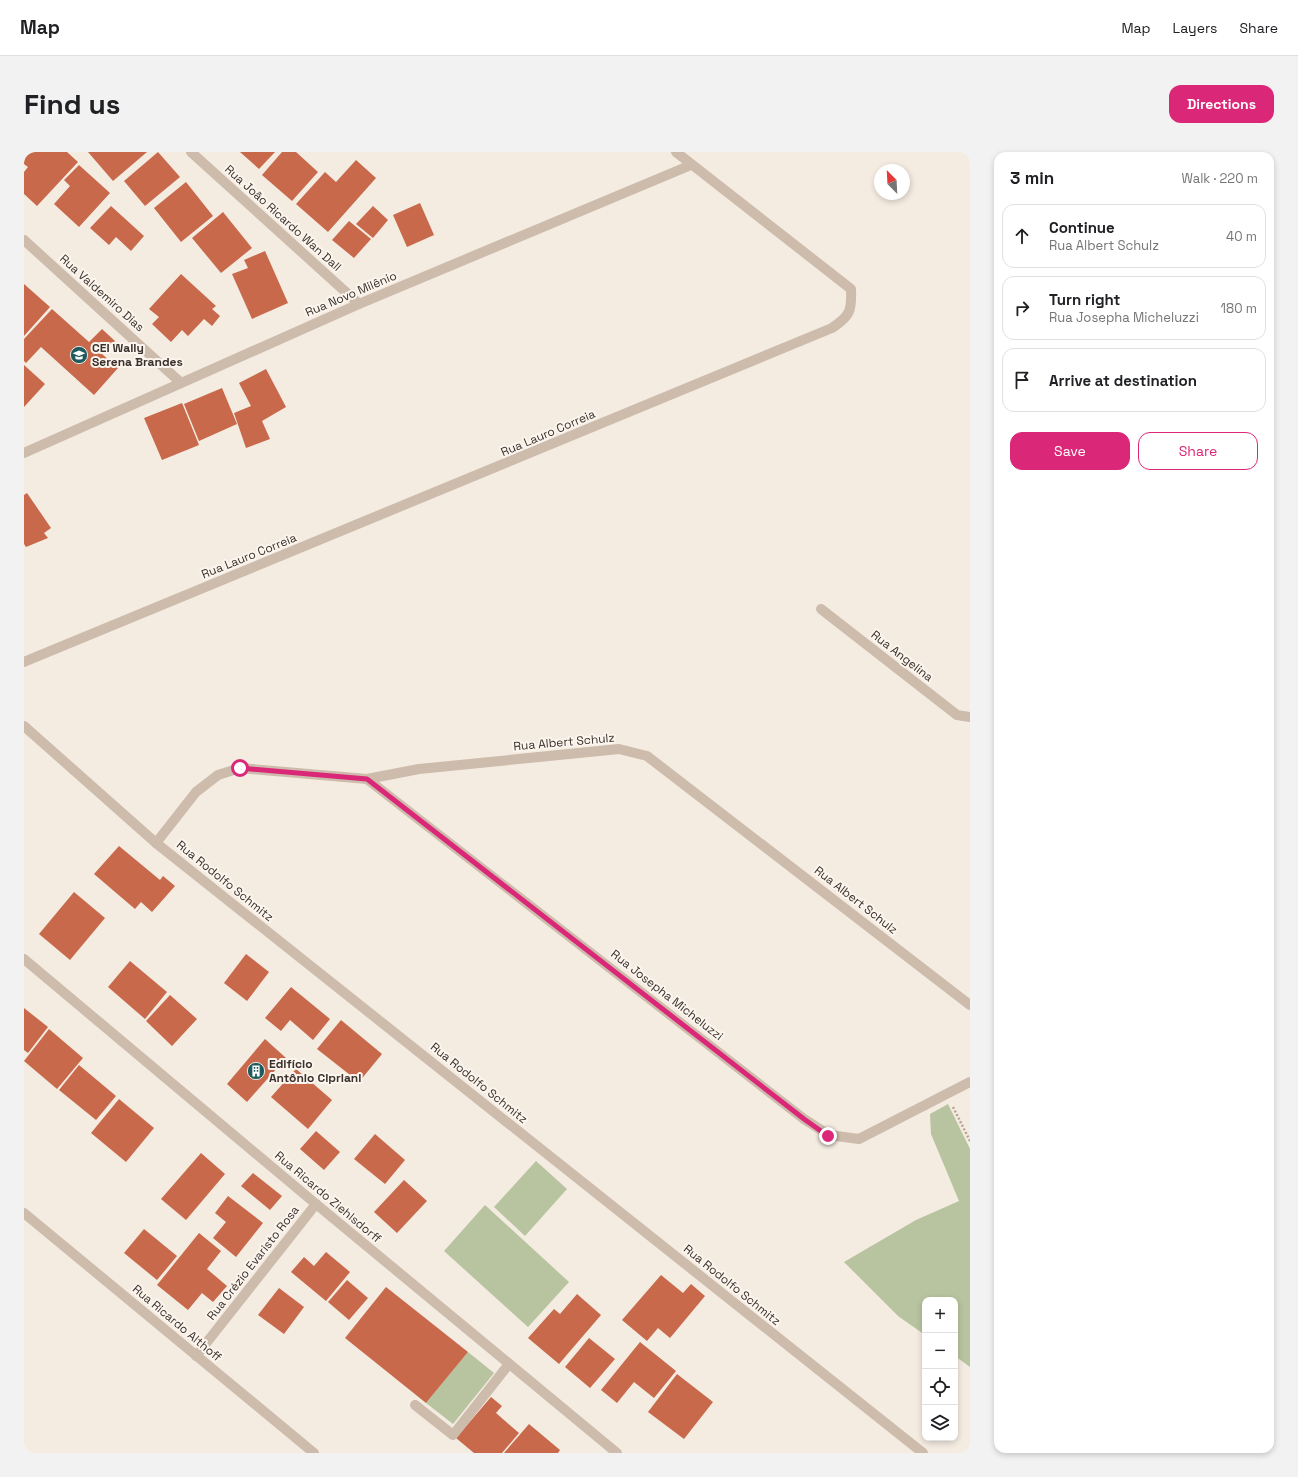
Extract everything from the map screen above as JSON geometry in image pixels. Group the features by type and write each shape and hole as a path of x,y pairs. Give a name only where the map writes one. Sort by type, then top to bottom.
{"street":[{"name":"Rua João Ricardo Wan Dall","path":"190,152 359,304"},
{"name":"Rua Lauro Correia","path":"24,662 825,331 846,319 852,305 851,289 676,152"},
{"name":"Rua Novo Milênio","path":"24,453 180,382 359,304 691,165"},
{"name":"Rua Valdemiro Dias","path":"24,240 180,382"},
{"name":"Rua Angelina","path":"821,610 957,715 970,717"},
{"name":"Rua Rodolfo Schmitz","path":"24,726 156,843 923,1453"},
{"name":"Rua Albert Schulz","path":"156,843 196,792 218,775 240,768 367,779 419,769 619,749 647,756 970,1005"},
{"name":"Rua Josepha Micheluzzi","path":"367,779 804,1119 828,1136 860,1139 970,1082"},
{"name":"Rua Ricardo Ziehlsdorff","path":"24,959 316,1204 617,1453"},
{"name":"Rua Crézio Evaristo Rosa","path":"196,1356 316,1204"},
{"name":"Rua Ricardo Althoff","path":"24,1213 314,1453"},
{"path":"415,1405 453,1435 509,1364"}],"path":[{"path":"947,1095 970,1141"}],"green space":[{"path":"948,1104 970,1149 970,1367 958,1358 958,1297 922,1297 922,1333 898,1316 844,1262 916,1220 959,1201 931,1134 930,1114"},
{"path":"536,1161 567,1189 525,1236 494,1207"},
{"path":"485,1205 569,1282 528,1327 444,1251"},
{"path":"468,1352 494,1373 453,1424 426,1403"}],"building":[{"path":"24,152 67,152 78,162 37,206 24,194 24,172 28,167 24,164"},
{"path":"88,152 147,152 113,181"},
{"path":"158,152 180,177 145,206 124,181"},
{"path":"240,152 275,152 259,169"},
{"path":"282,152 296,152 318,172 292,201 262,175"},
{"path":"356,160 376,178 328,232 296,204 325,172 336,182"},
{"path":"79,165 110,193 79,227 54,204 70,186 64,180"},
{"path":"186,182 213,216 181,242 154,208"},
{"path":"420,203 434,235 407,247 393,215"},
{"path":"111,206 144,236 131,251 116,237 109,245 90,228"},
{"path":"373,206 388,220 373,238 356,224"},
{"path":"223,212 252,248 221,273 192,238"},
{"path":"349,221 371,239 354,258 332,240"},
{"path":"265,251 288,303 252,319 232,274 248,268 244,260"},
{"path":"181,274 216,306 212,309 220,316 212,326 204,319 188,336 182,330 171,342 152,324 159,317 149,309"},
{"path":"24,284 50,307 24,336"},
{"path":"52,309 89,342 102,329 115,341 102,354 118,368 94,395 41,347 26,363 24,361 24,339"},
{"path":"24,365 45,384 24,407"},
{"path":"266,369 286,407 262,421 270,439 246,448 234,413 251,406 239,383"},
{"path":"222,388 237,424 199,441 184,404"},
{"path":"182,403 199,445 162,460 144,418"},
{"path":"27,493 51,528 44,533 48,538 26,547 24,544 24,495"},
{"path":"119,846 160,880 163,876 175,886 152,912 141,902 135,909 94,874"},
{"path":"74,892 105,918 70,960 39,934"},
{"path":"246,954 269,972 247,1001 224,983"},
{"path":"130,961 167,992 145,1019 108,987"},
{"path":"291,987 330,1019 313,1040 290,1020 281,1031 265,1018"},
{"path":"170,995 197,1019 172,1046 146,1021"},
{"path":"24,1008 48,1027 28,1053 24,1050"},
{"path":"341,1020 382,1054 359,1082 317,1049"},
{"path":"49,1029 83,1058 57,1089 24,1061"},
{"name":"Edifício Antônio Cipriani","path":"265,1039 286,1058 247,1102 227,1084"},
{"path":"79,1065 116,1096 96,1120 59,1090"},
{"path":"296,1069 332,1100 308,1129 271,1097"},
{"path":"119,1099 154,1128 126,1162 91,1133"},
{"path":"316,1131 340,1152 324,1170 300,1149"},
{"path":"375,1134 405,1160 385,1184 354,1159"},
{"path":"201,1153 225,1174 186,1220 161,1199"},
{"path":"253,1173 282,1196 270,1210 241,1186"},
{"path":"404,1180 427,1201 397,1233 374,1212"},
{"path":"228,1196 263,1223 236,1257 213,1238 226,1222 215,1213"},
{"path":"144,1229 177,1256 157,1280 124,1253"},
{"path":"199,1233 221,1251 207,1269 227,1286 213,1302 202,1293 188,1310 157,1285"},
{"path":"326,1252 350,1272 326,1301 291,1272 304,1257 314,1266"},
{"path":"661,1275 683,1293 691,1284 705,1296 670,1338 658,1328 647,1341 622,1320"},
{"path":"347,1280 368,1298 349,1320 328,1302"},
{"path":"386,1287 468,1352 426,1403 345,1338"},
{"path":"279,1288 304,1307 284,1334 258,1315"},
{"path":"577,1294 601,1315 559,1364 528,1338 554,1309 560,1314"},
{"path":"589,1338 615,1359 590,1388 565,1367"},
{"path":"640,1342 676,1371 654,1398 634,1382 617,1403 601,1390"},
{"path":"677,1374 713,1402 684,1439 648,1412"},
{"path":"491,1397 502,1406 496,1413 519,1433 502,1453 474,1453 456,1438"},
{"path":"529,1424 560,1450 558,1453 504,1453"}],"place":[{"name":"CEI Wally Serena Brandes","path":"79,355"},
{"name":"Edifício Antônio Cipriani","path":"256,1071"}],"route":[{"path":"240,768 367,779 804,1119 828,1136"}]}
